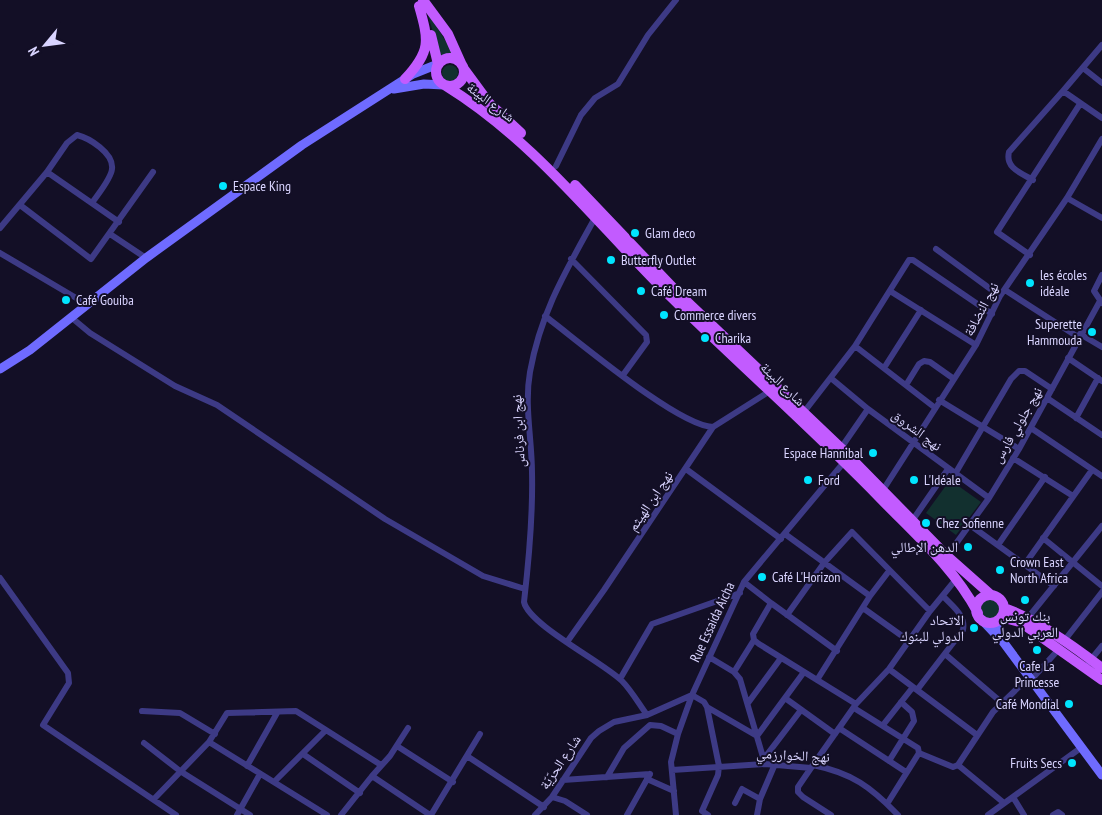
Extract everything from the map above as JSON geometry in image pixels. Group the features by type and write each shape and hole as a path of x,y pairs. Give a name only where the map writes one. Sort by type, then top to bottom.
{"main road":[{"name":"شارع البيئة","path":"420,2 448,34 462,66 498,113 556,166 670,296 770,391 883,490 947,556 991,595"},
{"path":"420,2 428,24 438,64 436,75 445,85"},
{"path":"405,79 418,64 426,47 427,35 420,2"},
{"path":"0,369 72,318 146,258 302,145 421,70 438,64 447,58 455,59 462,66 459,83 455,85 424,84 391,90"},
{"name":"شارع البيئة","path":"445,85 520,141 804,412 957,578 980,616"},
{"path":"1000,638 996,624 1001,615 1000,599 991,595 981,599 978,603 980,616 1000,638 1102,775"},
{"path":"1001,615 1020,622 1061,645"},
{"path":"980,616 989,622 1001,615 1027,619 1088,664 1102,680"},
{"path":"1088,664 1102,668"}],"street":[{"path":"556,166 580,115 595,98 618,84 648,35 676,0"},
{"path":"1033,180 1010,166 1009,152 1102,45"},
{"path":"1083,68 1102,83"},
{"path":"1063,91 1102,118"},
{"path":"1030,255 997,232 1033,180 1080,104"},
{"path":"0,228 47,172 67,143 76,135 99,147 108,156 112,170 92,203"},
{"name":"نهج النضافة","path":"883,490 914,443 934,407 976,345 1002,293 1030,255 1102,139"},
{"path":"47,172 119,222"},
{"path":"20,205 89,258 95,256 153,172"},
{"path":"1067,198 1102,218"},
{"name":"نهج ابن فرناس","path":"567,642 524,605 532,473 528,393 531,364 545,316 570,259 597,214"},
{"path":"110,234 146,258"},
{"path":"936,249 1002,293 1102,347"},
{"path":"0,253 88,305"},
{"path":"570,259 646,335 647,342 623,375"},
{"path":"804,412 832,379 855,346 890,291 906,261 913,260 992,314"},
{"path":"1101,302 1094,291 1102,275"},
{"path":"890,291 976,345"},
{"name":"نهج جلولي فارس","path":"947,556 989,498 1019,449 1079,336 1101,302"},
{"path":"884,368 921,310"},
{"path":"545,316 671,410 698,424 713,426"},
{"path":"72,318 90,333 175,386 217,405 385,519 483,576 525,589"},
{"path":"855,346 934,407"},
{"path":"1068,358 1100,380 1076,418"},
{"path":"906,385 919,364 924,361 930,362 954,379"},
{"path":"955,474 1011,379 1019,371 1025,372 1052,389"},
{"name":"نهج الشروق","path":"832,379 868,409 989,498"},
{"name":"نهج ابن الهيثم","path":"567,642 686,469 713,426 770,391"},
{"path":"1047,398 1102,435"},
{"path":"939,400 1019,449"},
{"name":"Rue Essaida Aicha","path":"676,815 671,762 678,734 692,695 744,582 783,536 845,455 868,409"},
{"path":"1031,428 1102,476"},
{"path":"1013,458 1073,496"},
{"path":"912,521 948,468"},
{"path":"686,469 870,596"},
{"path":"1025,564 1092,470"},
{"path":"998,545 1045,477"},
{"path":"970,525 1054,586"},
{"path":"1027,619 1102,526"},
{"path":"787,615 824,563 852,532 930,611"},
{"path":"1044,538 1102,586"},
{"path":"817,680 870,596 889,570"},
{"path":"0,578 68,673 69,683 43,724 176,815"},
{"path":"831,815 803,797 798,792 798,787 855,706 889,669 930,611 957,578"},
{"path":"744,582 836,651"},
{"path":"958,765 1001,702 1030,679 1061,645 1102,592"},
{"path":"620,679 652,624 740,593"},
{"path":"883,725 901,702 945,654 963,630 964,625 961,614 942,596"},
{"path":"734,672 754,640 753,634 771,603"},
{"path":"864,608 909,641"},
{"path":"754,640 918,748 919,753"},
{"path":"567,642 620,679 647,715"},
{"path":"1088,664 1102,646"},
{"path":"945,654 1001,702"},
{"path":"709,657 734,672 743,684 764,762"},
{"path":"748,703 781,658"},
{"path":"889,669 977,736"},
{"path":"757,736 804,672"},
{"path":"692,695 704,702 707,707 719,766 718,774 702,812 708,815"},
{"name":"شارع الحرّيّة","path":"535,815 552,797 591,738 599,730 614,722 647,715 692,695"},
{"path":"785,698 801,710 906,772"},
{"path":"889,761 904,739 914,717 901,702"},
{"path":"707,707 757,736"},
{"path":"764,762 801,710"},
{"path":"142,711 180,713 215,734"},
{"path":"154,799 209,742 229,712 277,713 296,711 381,765"},
{"path":"248,766 277,713"},
{"path":"607,777 624,748 650,725 661,726 678,734"},
{"path":"341,815 397,746 408,728"},
{"path":"274,782 326,730"},
{"path":"372,776 431,815 453,782 480,734"},
{"path":"209,742 327,815"},
{"path":"144,743 239,812 250,815"},
{"path":"397,746 453,782"},
{"path":"988,815 1082,747"},
{"path":"919,753 953,766 958,765 1004,803"},
{"path":"887,804 919,753"},
{"path":"303,754 360,793"},
{"path":"467,756 544,807"},
{"name":"نهج الخوارزمي","path":"672,770 764,762 812,766 848,774 868,787 898,815"},
{"path":"759,814 760,799 775,764"},
{"path":"239,812 260,774"},
{"path":"563,780 649,776 674,791"},
{"path":"627,815 649,776"},
{"path":"735,803 742,789 760,799"},
{"path":"552,797 565,801 588,815"},
{"path":"1013,797 1024,815"},
{"path":"1054,815 1058,812 1062,815"}],"green space":[{"path":"427,12 454,54 440,56"},
{"path":"447,65 453,65 458,70 456,79 447,81 442,76 442,70"},
{"path":"950,480 981,502 956,535 926,513"},
{"path":"991,599 998,602 1001,609 998,616 991,619 984,616 981,609 984,602"}],"place":[{"name":"Espace King","path":"223,186"},
{"name":"Glam deco","path":"635,233"},
{"name":"Butterfly Outlet","path":"611,260"},
{"name":"les écoles idéale","path":"1030,283"},
{"name":"Café Dream","path":"641,291"},
{"name":"Café Gouiba","path":"66,300"},
{"name":"Commerce divers","path":"664,315"},
{"name":"Superette Hammouda","path":"1092,332"},
{"name":"Charika","path":"705,338"},
{"name":"Espace Hannibal","path":"873,453"},
{"name":"Ford","path":"808,480"},
{"name":"L'Idéale","path":"914,480"},
{"name":"Chez Sofienne","path":"926,523"},
{"name":"الدهن الإطالي","path":"968,547"},
{"name":"Crown East North Africa","path":"1000,570"},
{"name":"Café L'Horizon","path":"762,577"},
{"name":"بنك تونس العربي الدولي","path":"1025,600"},
{"name":"الاتحاد الدولي للبنوك","path":"974,628"},
{"name":"Cafe La Princesse","path":"1037,650"},
{"name":"Café Mondial","path":"1069,704"},
{"name":"Fruits Secs","path":"1072,763"}]}
